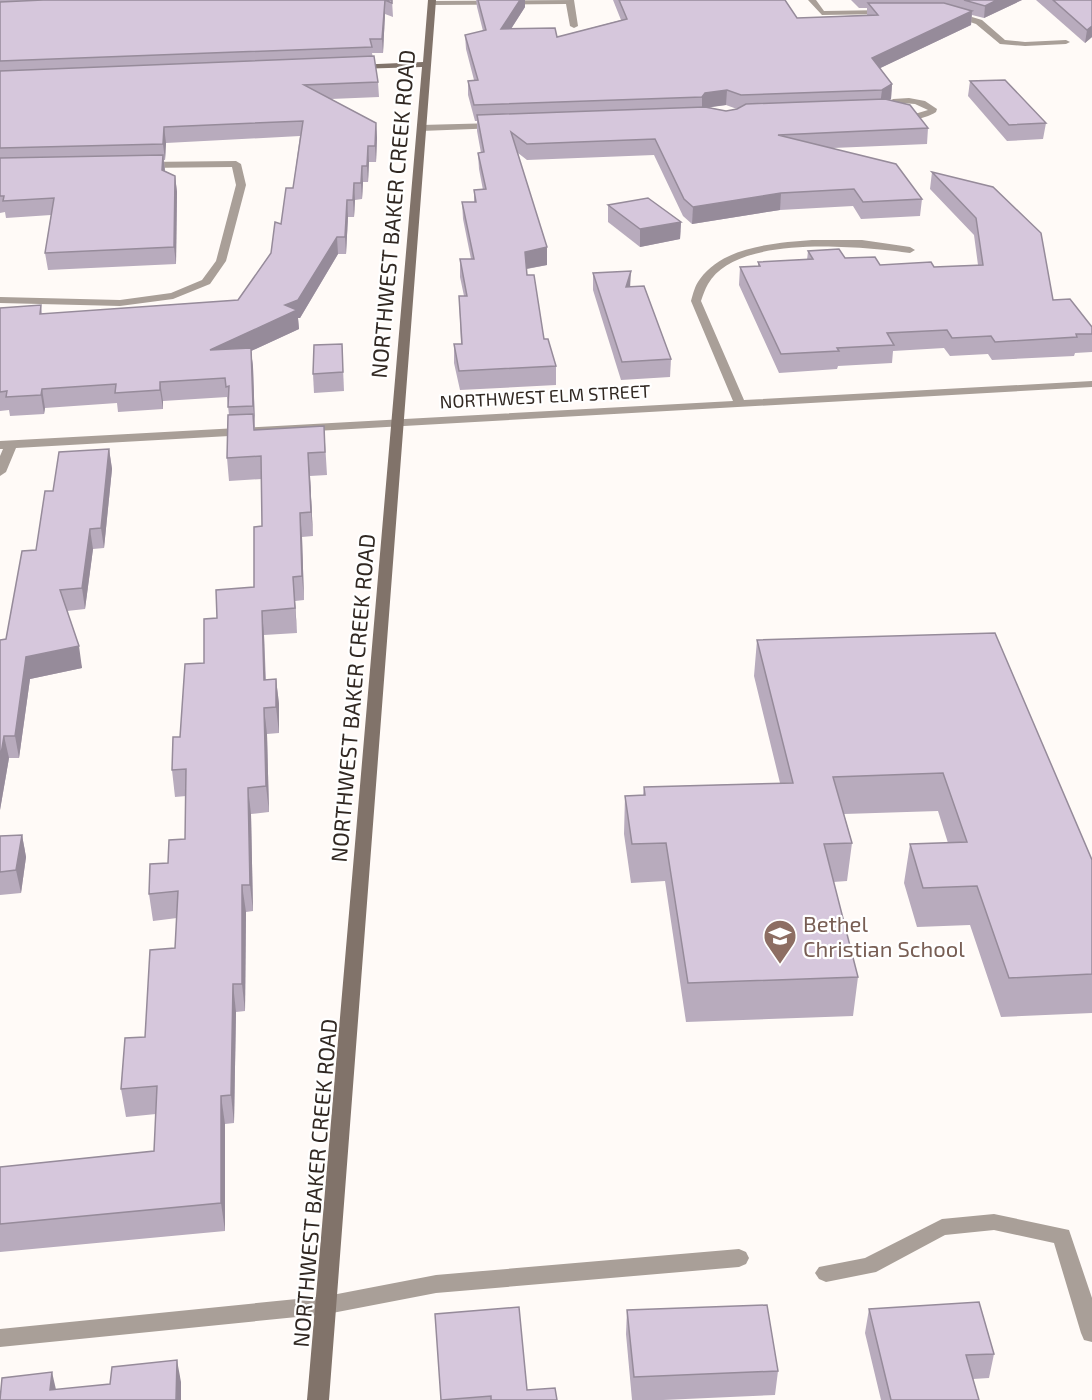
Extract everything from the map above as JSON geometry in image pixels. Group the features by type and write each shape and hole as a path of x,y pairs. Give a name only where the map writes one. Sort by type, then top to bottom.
{"main road":[{"name":"NORTHWEST BAKER CREEK ROAD","path":"318,1400 432,1"},
{"path":"344,67 427,64"}],"street":[{"path":"812,0 822,13 895,12"},
{"path":"432,1 569,1 574,26"},
{"path":"943,12 979,22 1003,42 1018,44 1066,42"},
{"path":"875,110 886,110"},
{"path":"421,128 510,125"},
{"path":"0,300 120,303 173,296 206,282 221,261 241,185 236,164 134,165"},
{"path":"740,404 696,301 698,289 705,277 725,263 752,251 781,246 857,242 910,250"},
{"name":"NORTHWEST ELM STREET","path":"6,444 1092,384"},
{"path":"0,472 6,444"},
{"path":"826,1273 869,1266 942,1227 994,1222 1062,1236 1092,1333"},
{"path":"0,1338 327,1305 436,1284 739,1258"}],"building":[{"path":"385,0 382,39 370,39 372,47 0,61 0,2"},
{"path":"478,0 520,0 501,29 555,28 557,37 627,19 619,0 785,0 797,18 878,15 868,3 944,3 972,11 872,58 892,84 882,90 741,95 727,90 705,93 702,97 474,105 468,81 478,80 465,35 486,30"},
{"path":"964,0 997,0 985,6"},
{"path":"1053,0 1092,0 1092,26 1087,30"},
{"path":"374,56 378,82 304,85 376,123 375,146 368,146 367,166 362,166 361,183 354,183 353,200 347,200 345,237 337,237 298,300 285,305 297,310 210,350 251,348 253,406 228,407 229,386 226,387 225,378 160,382 160,390 115,393 116,384 42,389 41,395 6,397 7,391 0,392 0,308 41,305 40,314 238,300 271,253 275,222 281,224 286,188 293,188 303,121 164,127 163,144 0,148 0,71"},
{"path":"1005,80 1046,123 1009,125 970,81"},
{"path":"885,99 910,105 928,128 778,135 896,164 922,199 863,202 854,189 781,193 693,207 684,199 655,139 527,144 511,132 547,247 525,252 527,275 534,275 544,339 548,339 556,366 459,371 454,344 462,344 459,296 467,296 460,259 474,259 462,202 476,202 474,190 486,189 478,153 484,152 477,115 705,107 726,111 746,104"},
{"path":"163,155 162,170 175,176 174,247 45,253 54,198 3,201 4,196 0,196 0,158"},
{"path":"932,172 993,187 1041,233 1053,300 1070,299 1092,327 1092,334 995,342 991,336 952,338 947,330 887,333 894,345 781,354 740,267 760,266 758,262 813,259 808,251 839,249 845,258 875,257 880,265 931,262 934,267 983,265 976,218"},
{"path":"648,198 681,222 640,229 608,205"},
{"path":"631,271 626,287 644,286 671,359 622,362 593,273"},
{"path":"342,344 343,372 313,374 314,345"},
{"path":"253,414 254,430 324,426 325,452 308,453 311,512 300,513 302,576 293,577 295,608 262,611 264,680 276,679 276,707 264,708 266,786 248,788 250,885 242,885 242,984 233,984 231,1095 221,1096 221,1203 0,1224 0,1167 154,1151 157,1086 121,1089 125,1038 145,1037 150,950 175,948 178,891 149,894 150,864 168,863 169,840 185,839 186,769 172,770 173,737 180,737 185,664 204,663 204,619 217,618 216,590 254,587 254,527 262,526 261,456 227,458 228,415"},
{"path":"109,449 101,528 90,529 82,588 60,590 79,646 26,657 15,736 4,736 0,760 0,640 6,639 22,551 36,550 45,491 53,491 59,452"},
{"path":"995,633 1092,860 1092,974 1009,978 977,886 923,888 910,844 967,842 943,773 833,777 852,843 824,844 858,977 688,983 666,843 632,844 625,796 645,795 644,787 793,783 757,640"},
{"path":"22,835 16,870 0,872 0,836"},
{"path":"979,1302 994,1354 966,1355 979,1400 891,1400 869,1309"},
{"path":"767,1305 778,1371 634,1377 627,1310"},
{"path":"519,1307 527,1390 555,1388 557,1400 491,1400 491,1396 441,1400 435,1314"},
{"path":"177,1360 176,1400 0,1400 2,1378 52,1372 50,1390 110,1384 112,1367"}],"place":[{"name":"Bethel Christian School","path":"780,965"}]}
